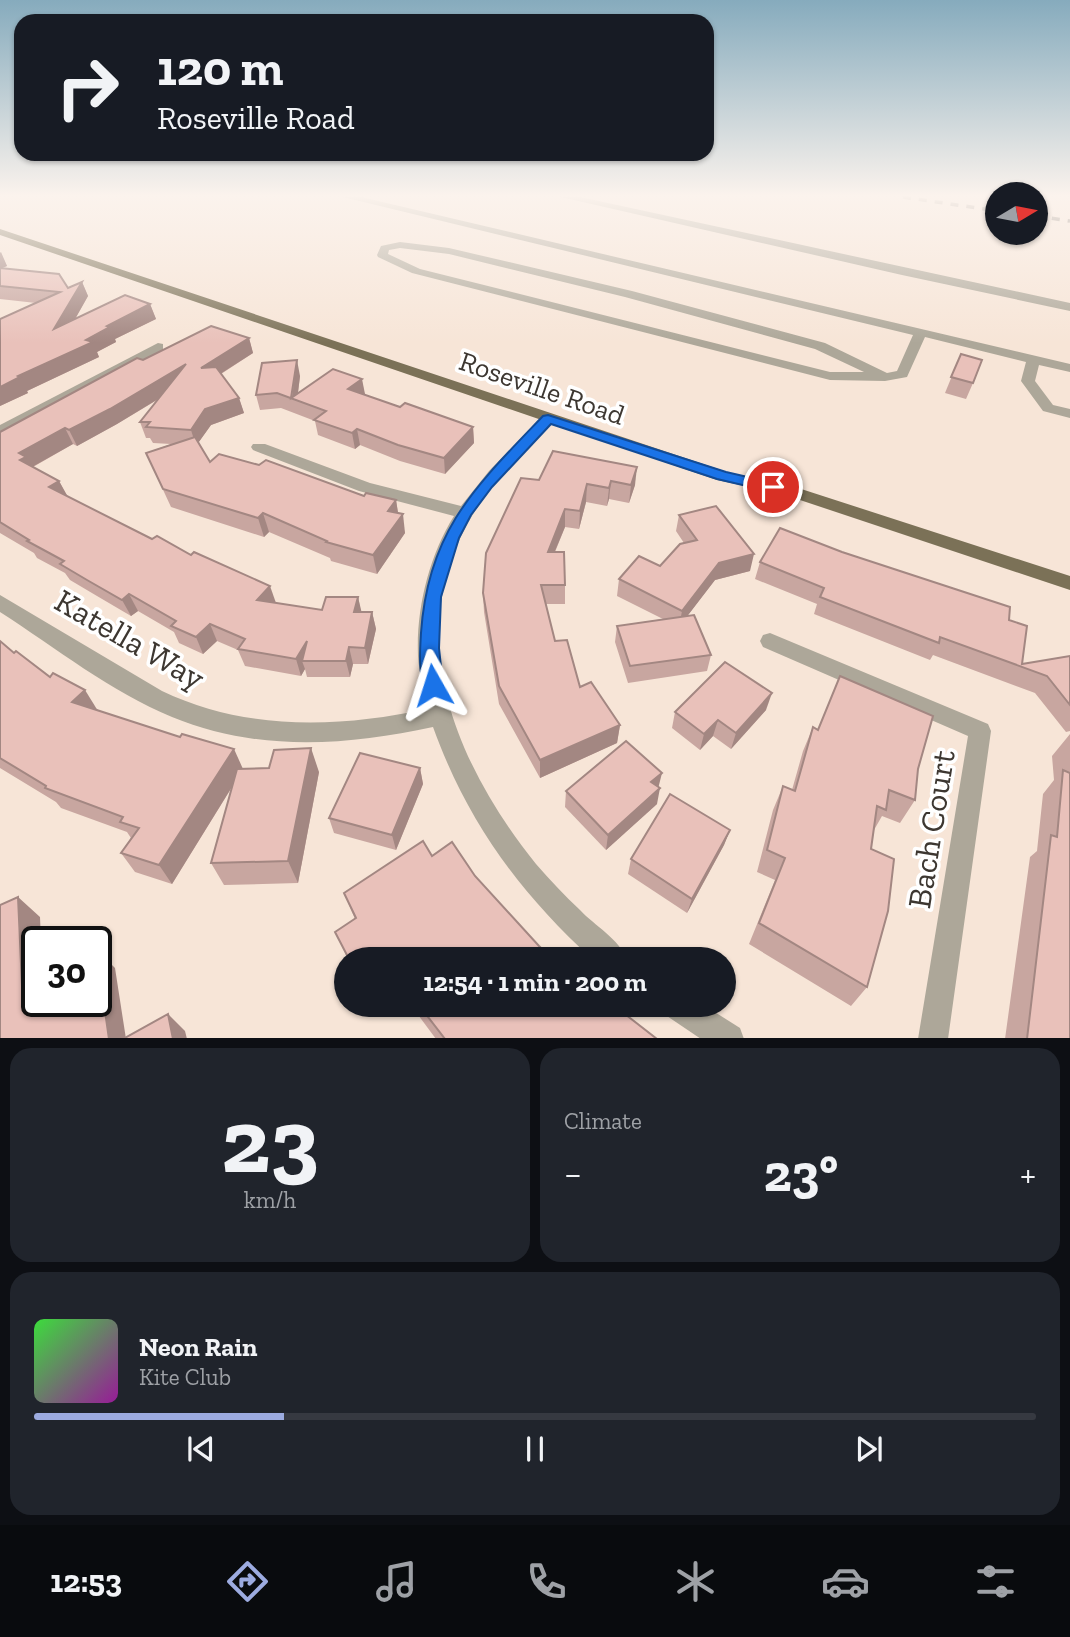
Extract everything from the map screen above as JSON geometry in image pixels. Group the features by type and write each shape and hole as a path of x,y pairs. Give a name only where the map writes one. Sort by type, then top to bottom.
{"main road":[{"name":"Roseville Road","path":"39,245 548,419 723,476 789,491 1070,583"}],"street":[{"path":"398,245 386,248 382,255 416,271 830,376 885,377 902,374 920,333"},
{"path":"404,245 449,251 628,293 820,346 885,377"},
{"path":"552,245 1070,368"},
{"path":"783,245 1070,307"},
{"path":"0,431 158,347"},
{"path":"1033,360 1028,381 1048,408 1070,414"},
{"path":"548,419 487,483 464,513 447,548 432,597 429,648 440,716 456,760 477,803 506,848 542,893 598,947"},
{"path":"259,447 365,487 464,513"},
{"name":"Katella Way","path":"0,602 155,699 197,716 270,732 324,733 378,729 440,716"},
{"name":"Bach Court","path":"770,641 980,731 933,1038"},
{"path":"695,1017 729,1038"}],"building":[{"path":"0,268 59,274 68,288 82,282 54,329 125,295 150,304 86,340 93,342 0,387 0,319 60,292 0,286"},
{"path":"211,326 249,338 201,368 216,367 239,398 205,409 191,430 146,427 150,422 140,422 186,364 110,409 69,430 65,428 19,453 26,457 20,460 59,481 49,487 152,539 157,536 191,555 194,552 270,586 257,600 322,610 326,597 358,597 354,612 372,612 365,648 349,647 346,661 302,661 307,641 296,659 238,649 245,639 210,624 196,637 171,626 176,621 129,594 122,600 87,580 60,564 64,561 27,541 29,540 0,522 0,432 137,358 143,360"},
{"path":"961,354 982,360 973,383 951,377"},
{"path":"297,360 291,398 333,369 362,379 348,389 400,407 405,403 473,427 444,458 398,445 357,429 352,433 314,420 326,411 277,393 256,395 262,363"},
{"path":"195,437 210,462 219,454 259,465 266,460 364,496 366,493 396,500 388,511 403,514 373,555 326,542 263,513 258,518 163,489 146,453"},
{"path":"553,451 637,467 631,485 611,481 609,488 587,484 580,511 565,509 548,552 564,552 565,585 541,585 555,641 567,640 580,687 591,682 620,725 540,760 499,686 483,593 486,553 521,478 539,480"},
{"path":"716,506 754,554 719,563 682,611 619,579 639,556 660,566 680,544 697,540 679,515"},
{"path":"780,528 842,552 1010,607 1009,620 1027,626 1022,664 1070,656 1070,705 1047,676 940,637 939,643 820,597 824,588 760,562"},
{"path":"694,615 711,655 630,666 617,626"},
{"path":"0,641 50,677 53,673 85,690 72,702 180,737 182,734 234,749 159,865 121,853 139,828 120,822 123,817 45,788 46,786 0,758"},
{"path":"725,662 772,693 736,733 718,720 704,734 675,712"},
{"path":"840,676 933,716 918,769 915,800 889,790 886,810 877,806 871,849 894,859 888,911 867,987 759,923 785,858 767,850 783,786 795,791 813,727 818,730"},
{"path":"626,741 662,773 651,782 660,788 608,835 566,791"},
{"path":"311,748 288,861 211,863 237,769 269,768 274,750"},
{"path":"360,753 420,768 392,835 329,818"},
{"path":"1063,770 1070,773 1070,1038 1027,1038 1051,835 1057,837"},
{"path":"670,794 730,830 692,899 631,859"},
{"path":"423,841 432,856 452,842 475,876 540,947 343,947 335,932 356,918 344,893"},
{"path":"18,897 21,1017 106,1017 109,1038 0,1038 0,905"},
{"path":"168,1014 173,1038 125,1038"},
{"path":"428,1017 629,1017 656,1038 444,1038"}],"route":[{"path":"433,685 429,648 432,597 451,538 464,513 487,483 548,419 723,476 773,487"}]}
